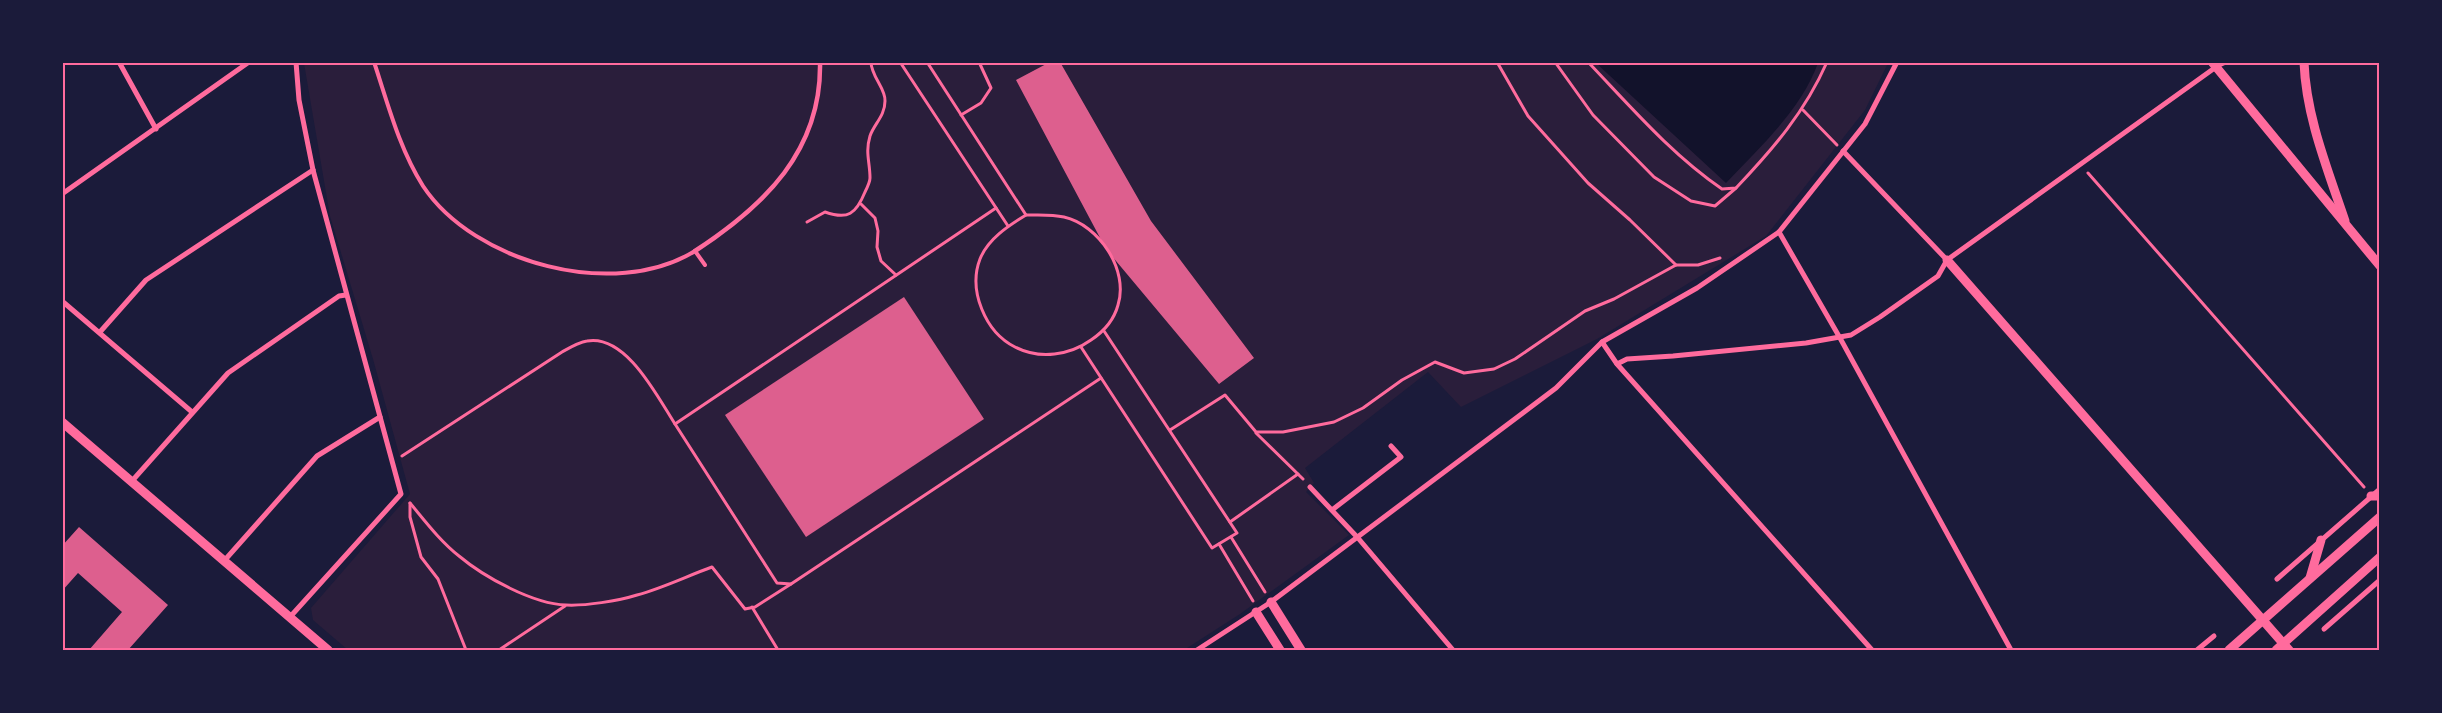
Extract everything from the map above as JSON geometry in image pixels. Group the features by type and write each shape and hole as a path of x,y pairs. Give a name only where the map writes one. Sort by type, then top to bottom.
{"street":[{"path":"119,62 156,128"},
{"path":"63,193 250,62"},
{"path":"290,618 401,494 313,170 300,100 296,62"},
{"path":"695,251 727,230 768,195 799,152 815,111 820,62"},
{"path":"1198,650 1269,598 1358,538 1556,388 1602,342 1696,288 1779,232 1872,114 1897,62"},
{"path":"2304,62 2305,86 2317,137 2346,226"},
{"path":"1617,364 1627,358 1683,356 1840,338 1851,335 1880,318 1938,276 1947,260 2081,165 2214,65 2380,266"},
{"path":"1843,151 1947,260 2286,647"},
{"path":"100,332 146,280 313,170"},
{"path":"1779,232 1840,338 2011,650"},
{"path":"132,481 228,373 339,296 346,295"},
{"path":"62,301 192,412"},
{"path":"1602,342 1617,364 1872,650"},
{"path":"224,561 317,456 380,417"},
{"path":"64,426 132,481 328,650"},
{"path":"1332,510 1402,457 1391,446"},
{"path":"1310,487 1358,538 1453,650"},
{"path":"2277,579 2375,496 2380,489"},
{"path":"2229,650 2380,517"},
{"path":"2310,578 2322,540"},
{"path":"2276,650 2286,647 2375,564 2380,557"},
{"path":"2324,629 2380,580"},
{"path":"1269,598 1301,650"},
{"path":"1255,608 1280,650"},
{"path":"2197,650 2214,636"}],"lane":[{"path":"374,62 401,146 424,186 451,219 485,242 534,262 576,274 620,274 644,270 660,266 695,251 705,265"},
{"path":"2214,65 2227,62"}],"path":[{"path":"807,222 825,212 838,217 850,214 861,204 870,179 866,156 870,134 882,116 886,100 871,71 871,62"},
{"path":"900,62 1008,226"},
{"path":"927,62 1026,215"},
{"path":"961,115 981,103 991,88 978,62"},
{"path":"1497,62 1528,116 1588,184 1630,220 1676,265"},
{"path":"1555,62 1594,115 1654,177 1691,201 1715,206 1736,188 1763,160 1803,110 1827,62"},
{"path":"1588,62 1654,132 1702,176 1722,189 1736,188"},
{"path":"1803,110 1837,145"},
{"path":"2081,165 2375,496"},
{"path":"861,204 875,218 878,231 877,247 881,261 896,275"},
{"path":"675,424 996,208"},
{"path":"1026,215 1065,217 1083,226 1100,241 1116,263 1120,283 1118,305 1104,331 1081,347 1058,355 1036,353 1015,347 999,334 985,316 978,298 975,281 980,259 994,239 1008,226 1026,215"},
{"path":"1256,432 1283,432 1334,422 1364,408 1402,380 1435,362 1464,372 1494,369 1515,359 1585,311 1614,299 1676,265 1698,265 1727,257"},
{"path":"1081,347 1212,548 1237,533 1104,331"},
{"path":"400,458 562,352 586,341 603,341 615,347 636,364 777,583 791,584"},
{"path":"401,494 459,556 524,594 546,602 566,605 635,596 665,587 712,567 745,609 752,607 791,584 1101,378"},
{"path":"1170,430 1225,395 1256,432 1310,487"},
{"path":"1230,522 1298,474"},
{"path":"410,503 410,517 421,557 438,579 466,650"},
{"path":"1231,537 1269,598"},
{"path":"1218,544 1255,608"},
{"path":"499,650 566,605"},
{"path":"752,607 778,650"}],"shaded area":[{"path":"304,63 1888,63 1865,110 1766,236 1597,339 1461,407 1428,372 1305,468 1314,483 1306,492 1349,535 1240,614 1184,650 348,650 313,620 311,608 410,494 373,359 330,216"},
{"path":"1596,63 1818,63 1811,80 1790,112 1766,142 1726,183"}],"building":[{"path":"1050,62 1060,62 1151,221 1254,358 1219,384 1106,249 1016,80"},
{"path":"904,297 984,419 806,537 725,415"},
{"path":"79,527 168,605 128,650 89,650 122,612 78,573 62,591 62,546"}]}
